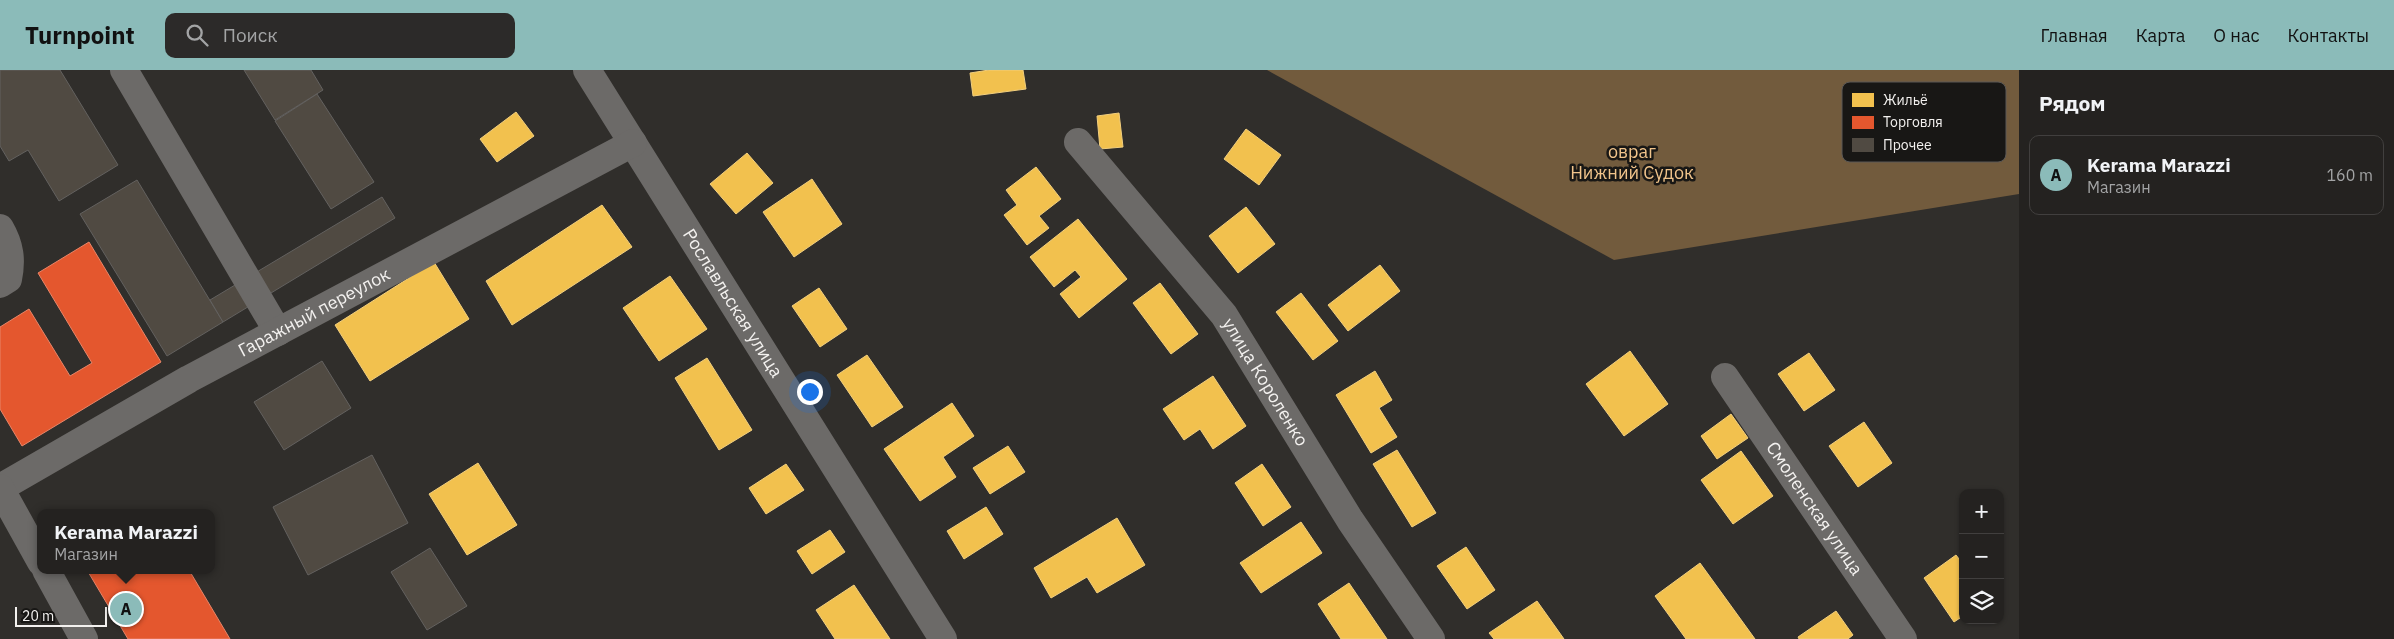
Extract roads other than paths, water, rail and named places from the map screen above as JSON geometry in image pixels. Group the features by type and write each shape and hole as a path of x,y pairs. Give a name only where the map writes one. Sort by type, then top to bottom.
{"street":[{"path":"124,70 278,332"},
{"name":"Рославльская улица","path":"587,70 943,639"},
{"name":"улица Короленко","path":"1078,142 1224,315 1350,520 1431,639"},
{"name":"Гаражный переулок","path":"0,488 189,379 633,143"},
{"path":"0,228 6,239 11,262 8,279 0,284"},
{"name":"Смоленская улица","path":"1725,377 1903,639"},
{"path":"0,488 37,555"},
{"path":"48,574 84,639"}],"place":[{"name":"Kerama Marazzi","path":"126,609"}],"park label":[{"name":"овраг Нижний Судок","path":"1632,162"}]}
